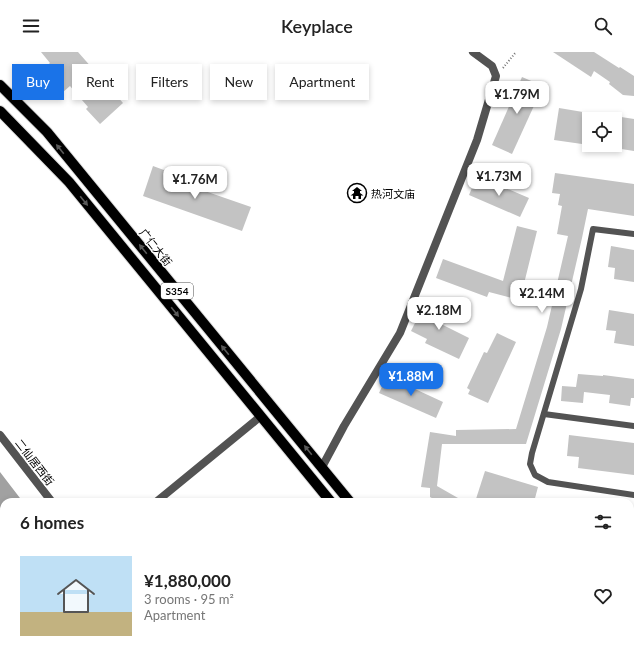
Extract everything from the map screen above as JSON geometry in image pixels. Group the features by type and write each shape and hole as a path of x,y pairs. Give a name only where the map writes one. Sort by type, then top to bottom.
{"main road":[{"name":"广仁大街","path":"0,85 47,132 347,498"},
{"name":"S354","path":"0,111 69,182 328,498"}],"street":[{"path":"322,467 344,426 400,334 477,140 496,76 492,66 473,52"},
{"path":"161,498 261,416"},
{"name":"二仙居西街","path":"0,435 49,498"}],"lane":[{"path":"634,234 593,229 581,289 530,464 535,475 548,482 634,495"},
{"path":"544,414 634,426"}],"path":[{"path":"496,76 516,52"}],"shaded area":[{"path":"0,472 20,498 0,498"}],"building":[{"path":"41,52 78,52 89,64 72,64 72,88 70,86 64,91 64,64 49,64 50,63"},
{"path":"553,52 594,52 634,76 634,96 623,95 609,84 610,82 594,71 591,77"},
{"path":"522,77 543,86 512,154 492,145"},
{"path":"82,100 120,100 123,103 100,124 86,109 88,107"},
{"path":"559,108 583,112 582,144 554,140"},
{"path":"622,117 634,119 634,151 622,149"},
{"path":"153,166 172,173 170,179 251,207 242,231 143,196"},
{"path":"555,173 634,184 634,216 588,209 561,329 526,444 442,444 437,486 458,498 432,498 430,497 430,488 421,487 430,432 456,436 456,430 516,429 547,327 568,236 557,234 562,206 558,205 560,194 552,193"},
{"path":"477,176 529,198 520,217 469,195"},
{"path":"517,226 537,231 520,300 489,292 487,297 436,278 443,259 503,281"},
{"path":"611,246 634,250 634,282 614,279 615,268 608,267"},
{"path":"426,301 447,311 441,324 469,338 459,359 425,343 427,339 411,331"},
{"path":"609,310 634,314 634,346 614,343 616,331 606,330"},
{"path":"497,333 516,342 488,403 468,394 470,390 467,388 484,352 487,353"},
{"path":"578,374 603,375 634,379 634,398 631,398 630,406 609,403 610,395 584,392 583,403 561,401 562,386 576,387"},
{"path":"387,376 443,402 436,418 379,393"},
{"path":"569,435 634,443 634,475 578,468 579,457 567,456"},
{"path":"485,471 538,487 535,498 476,498"}],"place":[{"name":"热河文庙","path":"357,193"}]}
